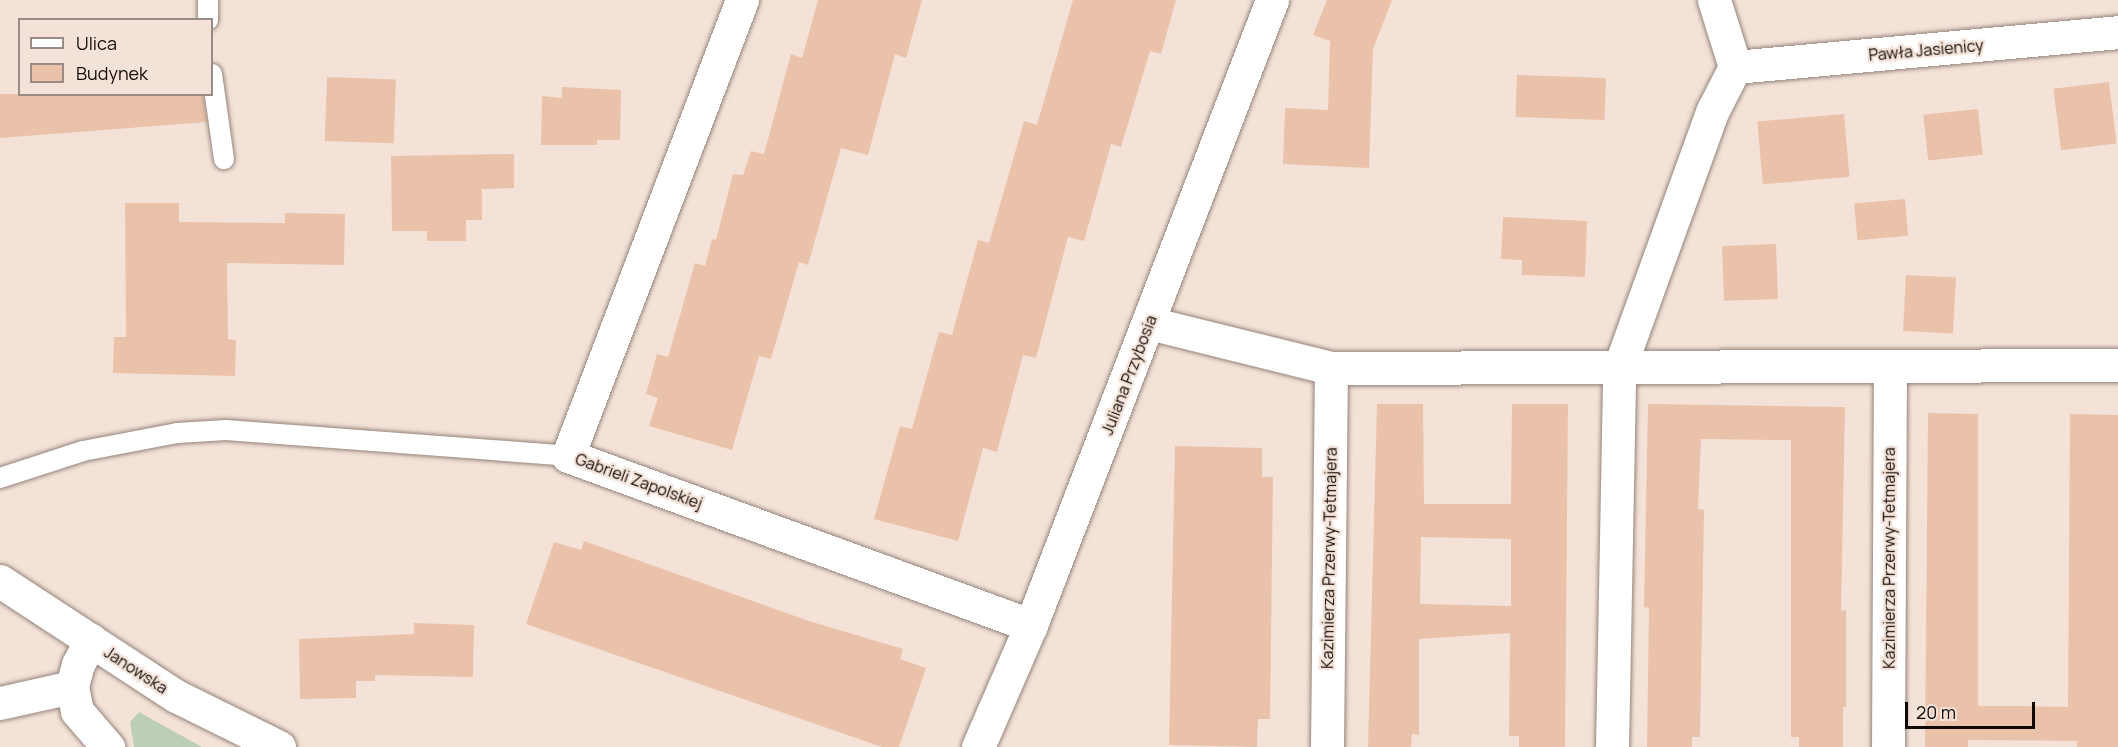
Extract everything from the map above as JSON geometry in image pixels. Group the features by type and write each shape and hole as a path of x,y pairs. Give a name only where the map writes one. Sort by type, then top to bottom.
{"street":[{"name":"Gabrieli Zapolskiej","path":"742,0 568,456 1031,625"},
{"name":"Juliana Przybosia","path":"978,747 1031,625 1272,0"},
{"path":"1612,747 1619,369 1713,110 1735,67 1714,0"},
{"name":"Pawła Jasienicy","path":"1735,67 2118,32"},
{"path":"1149,323 1331,368 1890,369 2118,365"},
{"name":"Kazimierza Przerwy-Tetmajera","path":"1327,747 1331,368"},
{"name":"Kazimierza Przerwy-Tetmajera","path":"1888,747 1890,369"},
{"name":"Janowska","path":"0,581 176,696 279,747"},
{"path":"91,640 78,664 72,687 77,711 108,747"},
{"path":"0,703 72,687"}],"lane":[{"path":"208,0 208,18"},
{"path":"213,81 224,159"},
{"path":"0,478 83,452 177,433 226,430 568,456"}],"green space":[{"path":"139,712 202,747 134,747 130,722"}],"building":[{"path":"818,0 922,0 906,58 895,54 868,155 841,148 808,265 799,262 771,359 759,356 732,450 649,426 658,398 646,394 657,354 668,357 695,263 705,266 712,239 716,240 733,174 743,175 751,151 764,154 791,54 802,58"},
{"path":"1073,0 1176,0 1161,54 1150,51 1121,147 1111,144 1084,241 1068,237 1036,358 1023,355 997,452 983,448 958,541 874,519 900,426 912,429 939,332 952,335 978,240 989,243 1024,121 1037,125"},
{"path":"1327,0 1392,0 1373,49 1369,168 1283,164 1285,108 1328,110 1330,41 1313,35"},
{"path":"1517,75 1606,78 1604,120 1516,117"},
{"path":"327,77 396,79 394,143 325,141"},
{"path":"2109,82 2117,144 2061,150 2053,89"},
{"path":"562,87 621,90 620,140 597,140 597,145 541,145 542,96 562,98"},
{"path":"0,94 18,94 18,96 203,96 207,122 0,138"},
{"path":"1978,109 1983,155 1928,160 1923,115"},
{"path":"1844,114 1849,177 1763,184 1757,122"},
{"path":"514,154 514,188 482,189 482,220 466,220 466,241 427,241 427,231 392,231 391,156"},
{"path":"1905,199 1908,236 1857,240 1854,203"},
{"path":"125,203 179,203 179,222 285,223 285,213 345,214 344,265 227,263 228,339 236,340 235,376 113,373 114,337 126,337"},
{"path":"1503,217 1587,221 1585,277 1522,275 1522,260 1501,259"},
{"path":"1776,244 1778,299 1724,301 1722,246"},
{"path":"1906,275 1956,278 1953,334 1903,331"},
{"path":"1377,404 1423,404 1424,504 1511,504 1512,404 1568,404 1565,747 1519,747 1519,736 1509,736 1510,633 1419,639 1419,735 1412,734 1411,747 1368,747","holes":["1421,537 1511,539 1511,606 1420,604"]},
{"path":"1648,404 1845,407 1841,611 1846,610 1846,707 1843,707 1843,747 1799,747 1799,737 1791,737 1791,440 1701,439 1698,509 1704,510 1700,737 1692,737 1692,747 1647,747 1649,608 1644,607"},
{"path":"1928,413 1978,414 1978,706 2068,707 2070,414 2118,415 2118,747 2077,747 2077,741 1968,740 1968,747 1925,747"},
{"path":"1175,446 1262,448 1262,477 1273,477 1270,719 1258,719 1257,747 1169,745"},
{"path":"584,541 809,621 903,649 900,659 926,668 899,747 882,747 526,624 554,542 581,550"},
{"path":"414,623 474,625 473,677 375,675 375,681 356,681 356,698 300,699 299,639 414,634"}]}
